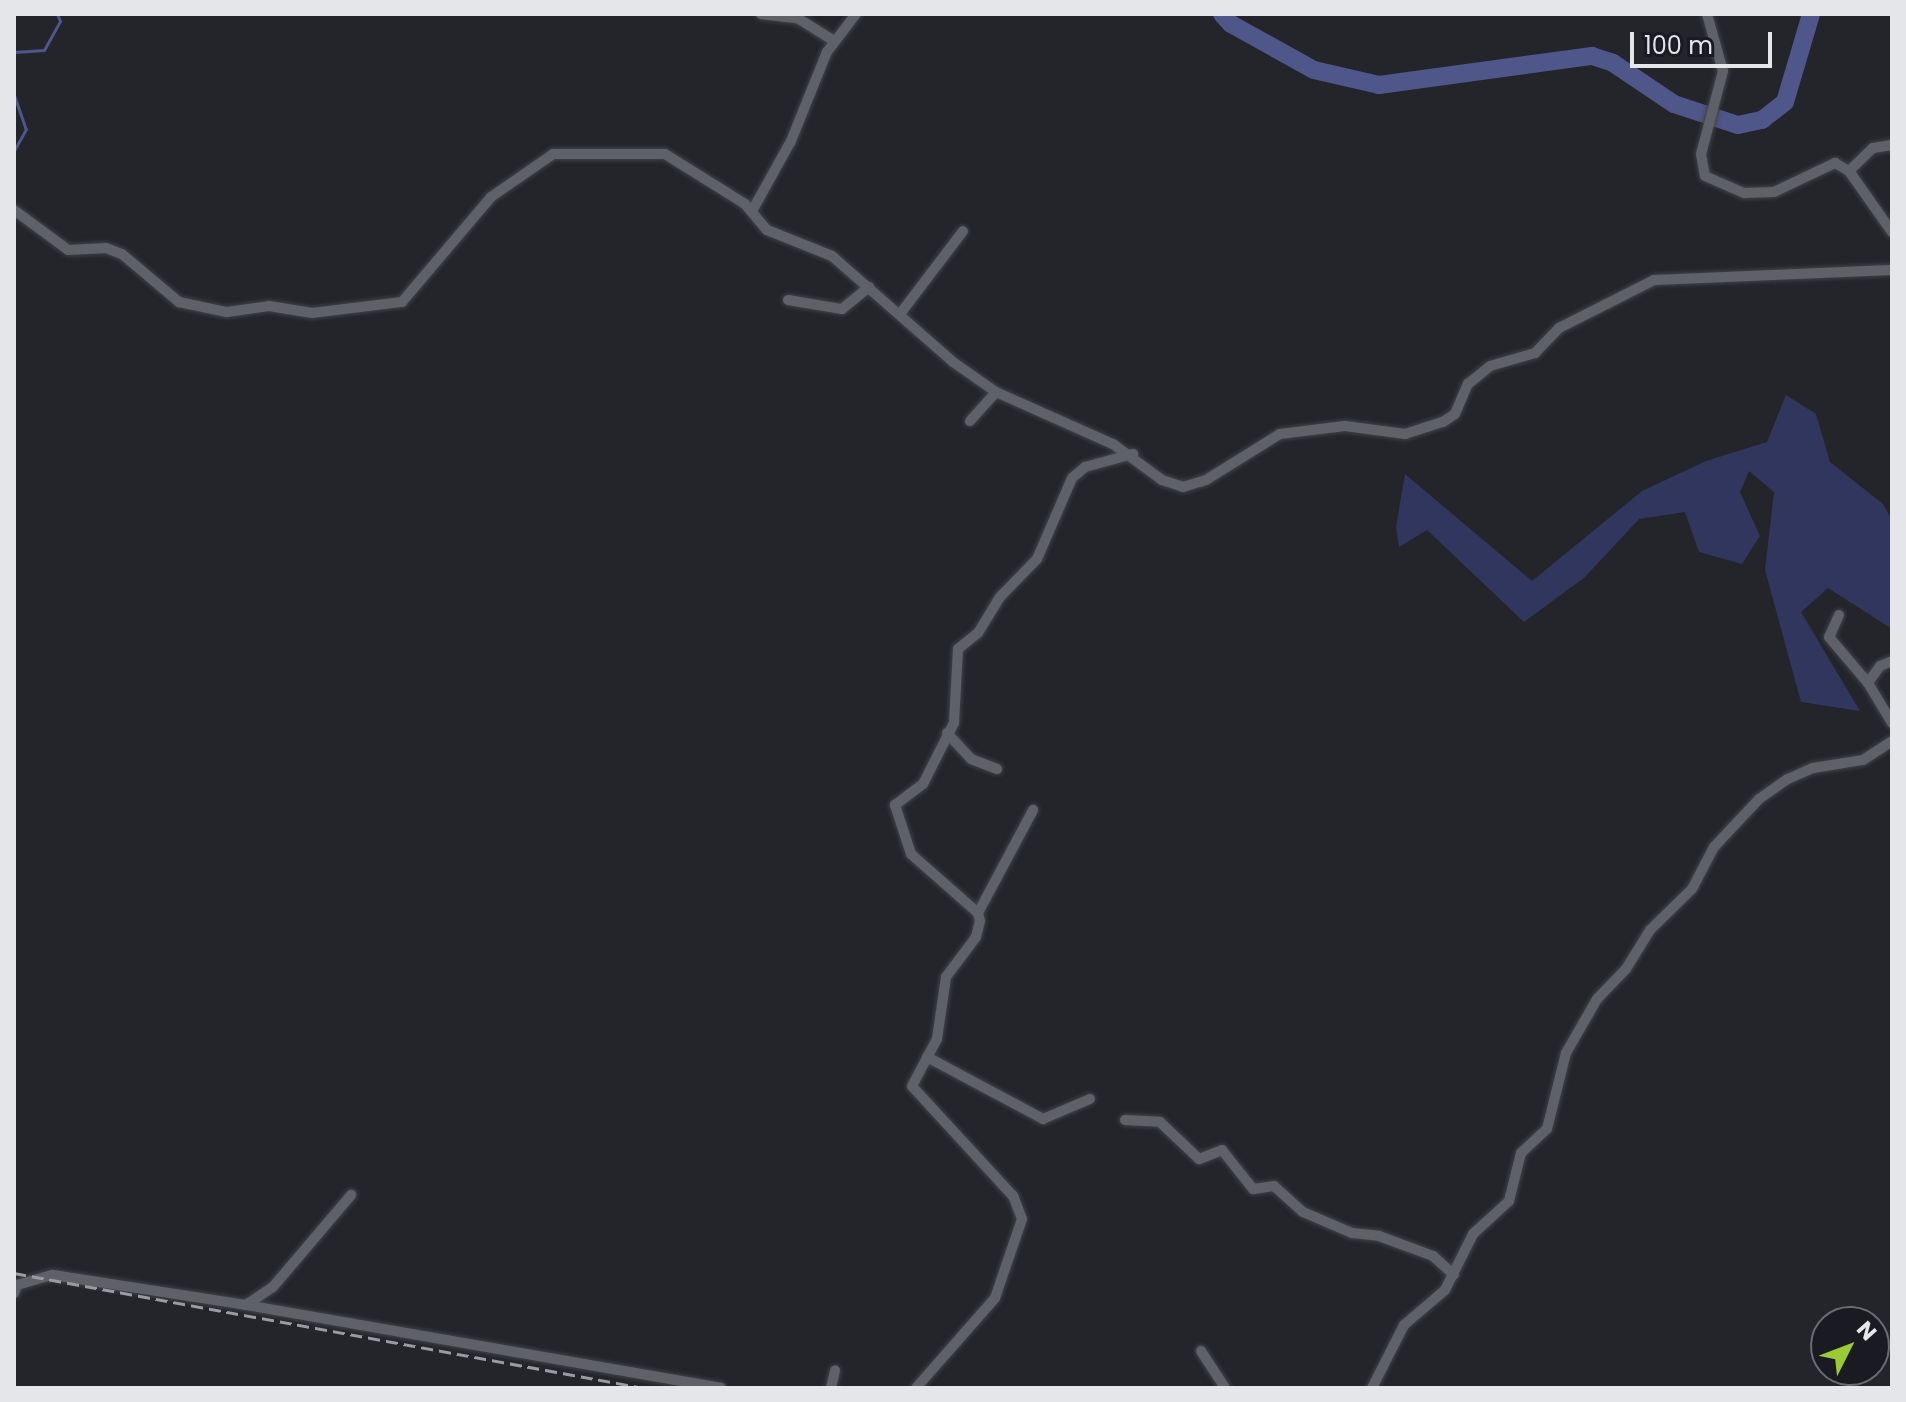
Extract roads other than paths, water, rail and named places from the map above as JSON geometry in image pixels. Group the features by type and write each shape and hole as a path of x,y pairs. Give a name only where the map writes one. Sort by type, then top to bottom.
{"street":[{"path":"761,14 804,21 834,41"},
{"path":"752,211 791,141 834,41 856,14"},
{"path":"1707,14 1723,71 1706,133 1702,170 1730,190 1785,189 1830,163 1849,171 1892,232"},
{"path":"1849,171 1873,148 1892,145"},
{"path":"14,210 68,250 106,248 122,254 179,302 227,312 269,306 312,313 402,302 491,197 559,153 665,154 752,211 767,230 817,248 869,287 953,362 996,392 1133,454 1162,480 1183,487 1206,480 1280,434 1345,426 1416,432 1455,414 1468,384 1490,366 1535,353 1559,328 1654,280 1892,270"},
{"path":"900,314 963,231"},
{"path":"788,300 842,309 869,287"},
{"path":"970,421 996,392"},
{"path":"978,913 911,854 895,808 927,778 947,733 959,702 958,649 978,633 1000,597 1037,559 1076,473 1133,454"},
{"path":"1839,615 1829,637 1868,683 1871,695 1892,723"},
{"path":"1868,683 1880,666 1892,661"},
{"path":"947,733 971,759 997,769"},
{"path":"1372,1388 1404,1325 1454,1275 1473,1234 1509,1201 1521,1153 1547,1129 1566,1053 1597,999 1626,969 1650,930 1692,889 1714,847 1759,799 1788,779 1813,768 1863,760 1892,741"},
{"path":"916,1388 995,1298 1022,1219 1013,1196 915,1091 912,1081 940,1030 946,977 976,937 978,913 1033,810"},
{"path":"927,1057 1043,1119 1090,1099"},
{"path":"1125,1120 1160,1122 1201,1160 1222,1150 1253,1189 1274,1186 1303,1212 1352,1233 1379,1236 1440,1259 1454,1275"},
{"path":"246,1305 273,1287 351,1195"},
{"path":"14,1293 17,1285 53,1275 246,1305 721,1388"},
{"path":"1201,1351 1225,1388"},
{"path":"831,1388 835,1370"}],"waterway":[{"path":"14,52 44,50 60,21 57,14"},
{"path":"1222,14 1231,24 1314,70 1379,85 1592,56 1613,63 1674,104 1738,125 1762,120 1785,102 1811,14"},
{"path":"14,95 26,129 14,151"}],"railway":[{"path":"14,1273 644,1388"}]}
